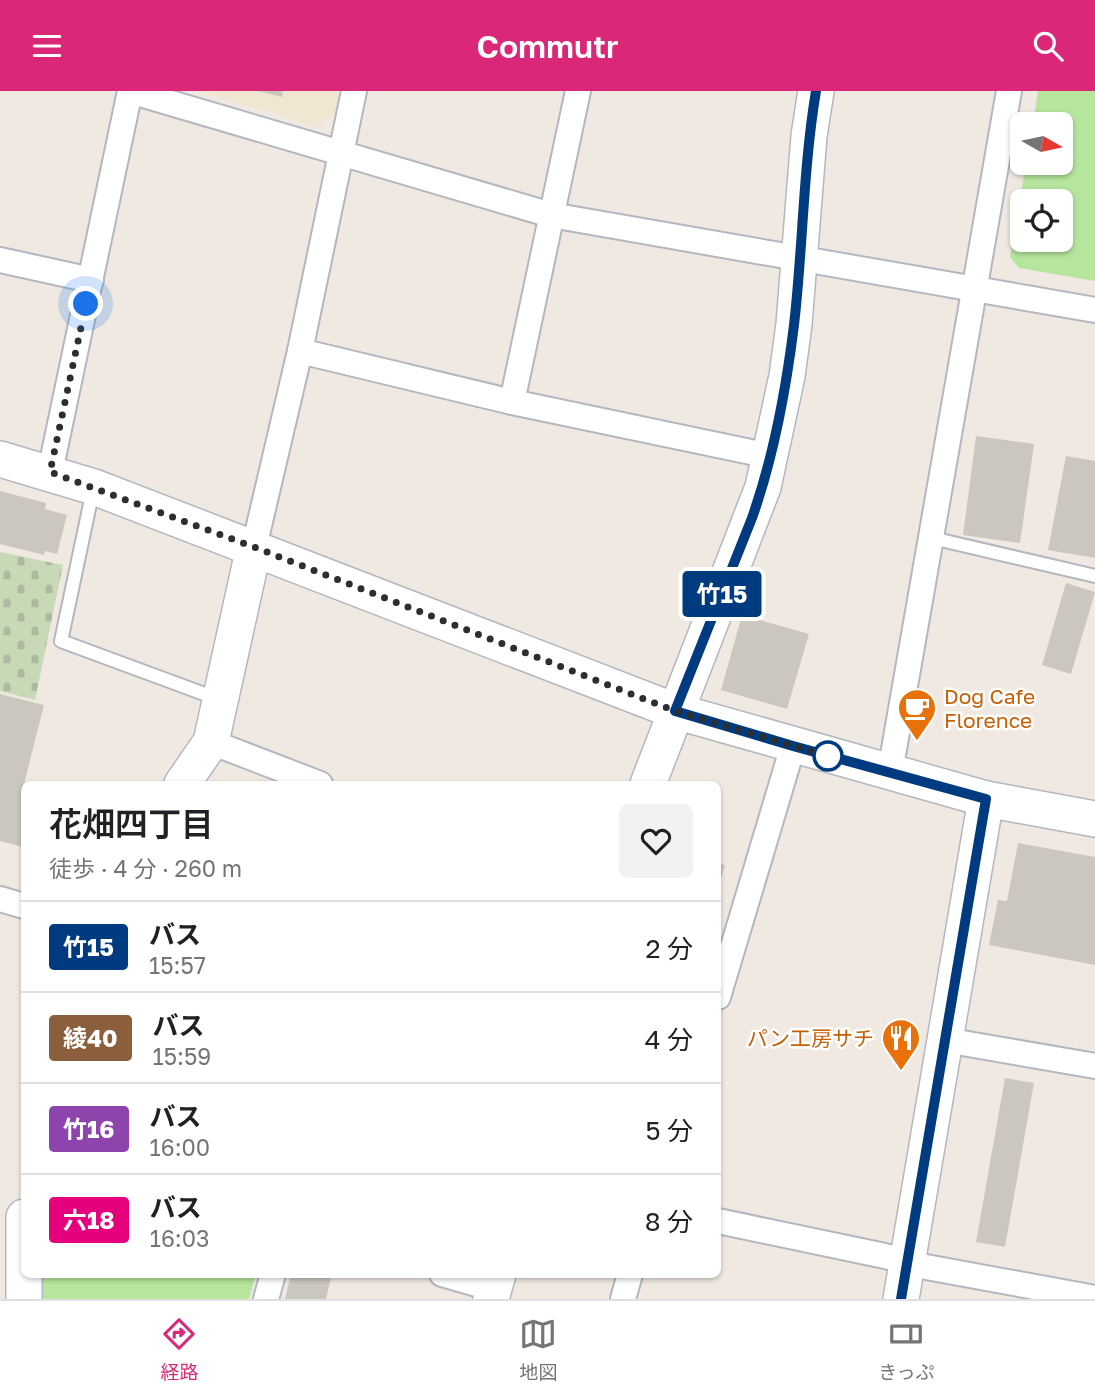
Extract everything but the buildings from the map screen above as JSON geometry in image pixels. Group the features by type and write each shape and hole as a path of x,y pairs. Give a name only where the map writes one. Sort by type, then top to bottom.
{"street":[{"path":"50,472 130,91 551,215 1095,310"},
{"path":"184,781 211,742 222,700 254,547 300,351 354,91"},
{"path":"512,402 578,91"},
{"path":"649,781 752,518 770,456 787,376 808,136 816,91"},
{"path":"890,772 1009,91"},
{"path":"0,260 91,280"},
{"path":"300,351 512,402 770,456"},
{"path":"0,459 94,487 675,711 986,799 1095,820"},
{"path":"211,742 312,781"},
{"path":"721,987 793,746"},
{"path":"901,1299 986,799"},
{"path":"0,899 21,905"},
{"path":"945,1041 1095,1066"},
{"path":"721,1222 1095,1299"},
{"path":"24,1278 24,1299"},
{"path":"267,1299 272,1278"},
{"path":"458,1278 495,1287"},
{"path":"623,1299 629,1278"}],"lane":[{"path":"94,487 61,641 222,700"},
{"path":"932,538 1095,576"}],"shaded area":[{"path":"198,91 340,91 335,112 318,127"}],"green space":[{"path":"1038,91 1095,91 1095,281 1019,268 1010,257 1011,252 1073,252 1073,189 1022,189 1024,175 1073,175 1073,112 1035,112"},
{"path":"0,552 63,565 35,700 0,691"},
{"path":"41,1278 255,1278 249,1299 42,1299"}],"bus line":[{"name":"竹15","path":"816,91 808,136 794,324 777,426 763,487 752,518 675,711 986,799 901,1299"}],"place":[{"name":"Dog Cafe Florence","path":"917,742"},
{"name":"パン工房サチ","path":"901,1072"}],"route":[{"path":"86,304 50,472 254,547 675,711 828,756"}]}
